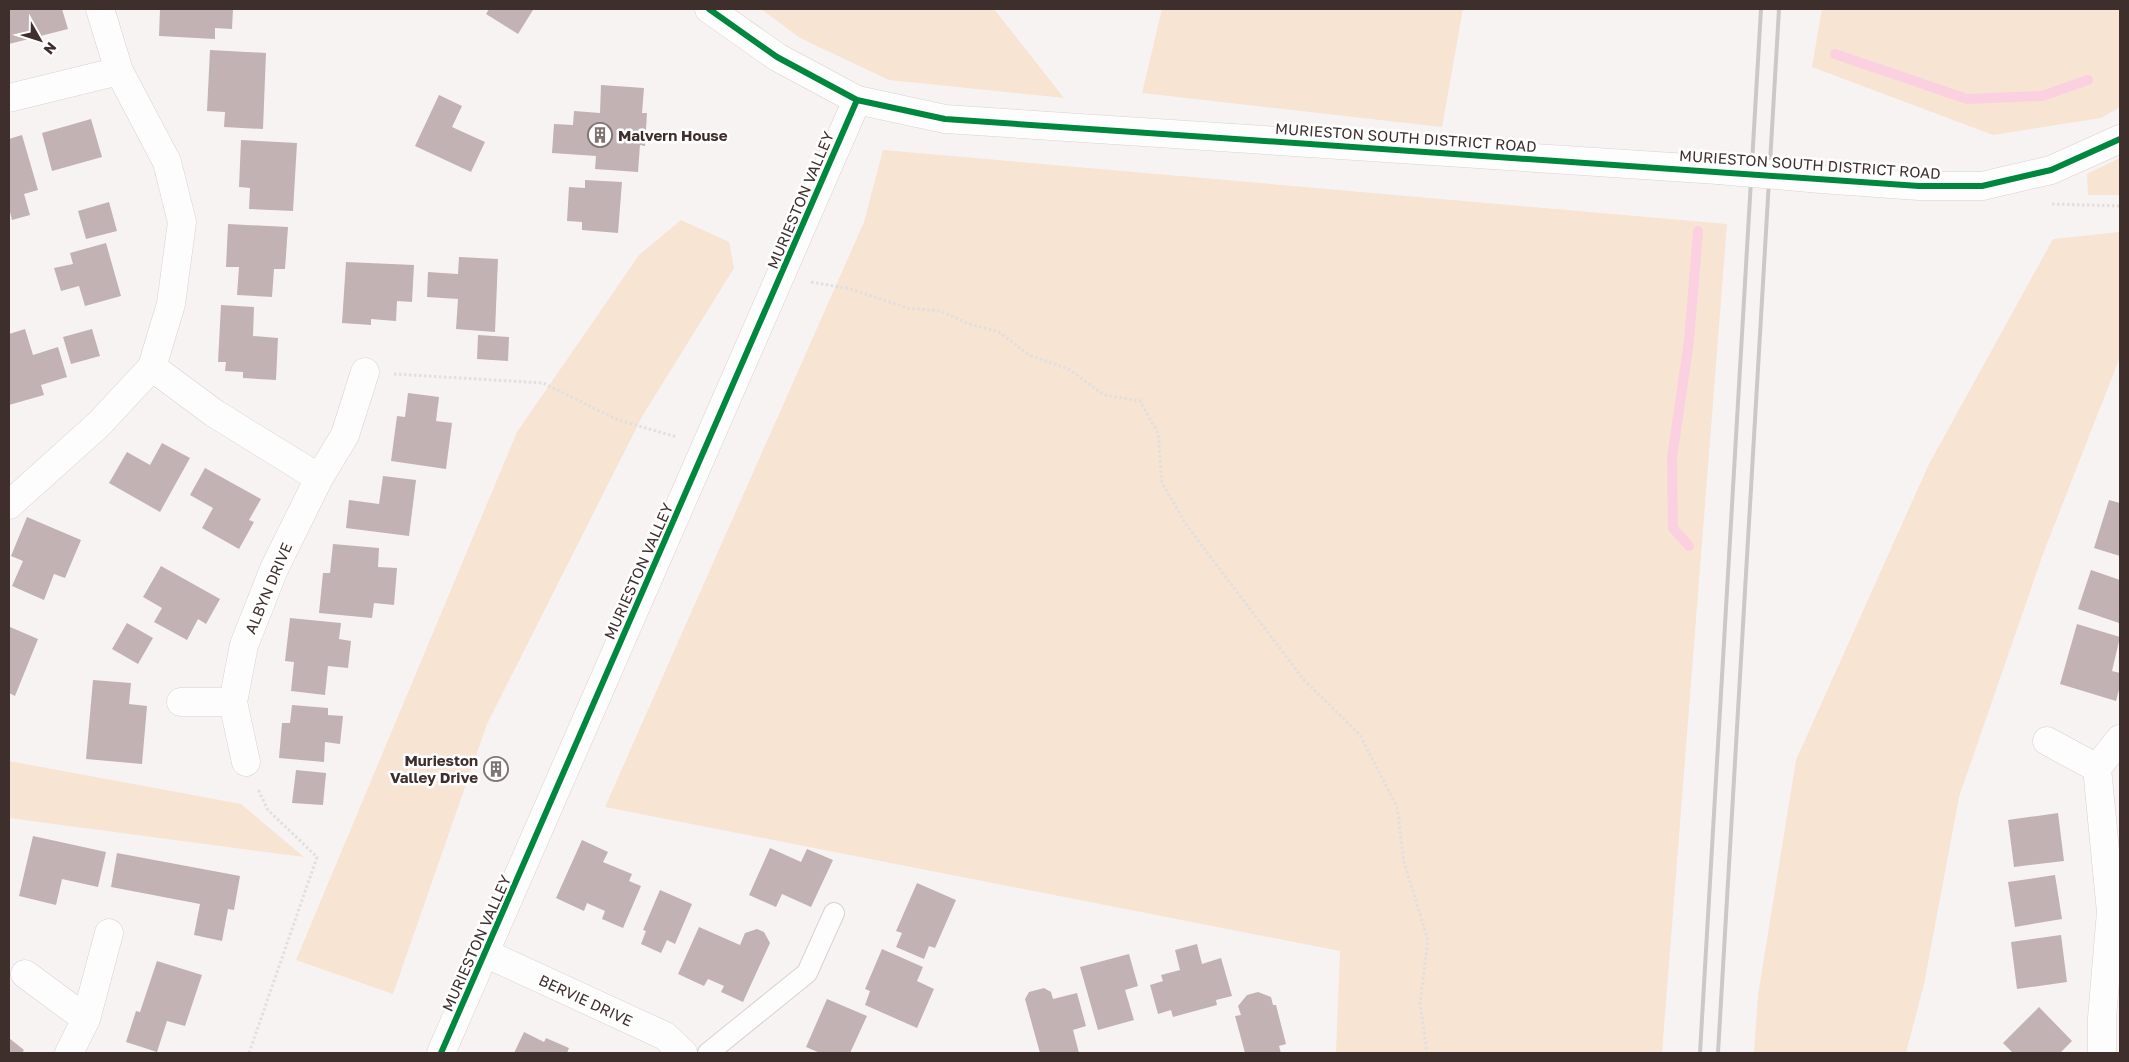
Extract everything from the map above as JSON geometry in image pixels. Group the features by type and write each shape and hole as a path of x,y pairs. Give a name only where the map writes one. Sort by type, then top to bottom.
{"street":[{"path":"9,505 99,424 152,367 171,304 182,222 167,162 119,72 100,9"},
{"name":"MURIESTON SOUTH DISTRICT ROAD","path":"709,9 777,57 857,100 945,119 1718,170 1919,186 1982,186 2051,170 2120,139"},
{"path":"9,98 119,72"},
{"name":"MURIESTON VALLEY","path":"441,1053 857,100"},
{"path":"152,367 214,413 320,478"},
{"name":"ALBYN DRIVE","path":"246,762 232,702 244,646 274,569 344,435 365,372"},
{"path":"181,702 232,702"},
{"path":"2102,1053 2102,1018 2111,912 2097,768 2120,739"},
{"path":"2047,741 2097,768"},
{"path":"69,1053 86,1019 109,933"},
{"name":"BERVIE DRIVE","path":"485,954 665,1036 683,1053"},
{"path":"25,974 86,1019"}],"lane":[{"path":"708,1053 807,973 834,913"}],"path":[{"path":"780,276 852,288 908,308 941,311 969,324 999,332 1029,355 1070,370 1104,395 1140,401 1158,434 1162,483 1187,526 1304,680 1360,735 1397,807 1404,862 1428,940 1420,1003 1427,1053"},
{"path":"365,372 543,383 618,420 706,445"},
{"path":"246,762 268,810 317,856 249,1053"}],"shaded area":[{"path":"761,9 994,9 1064,98 889,80 800,38"},
{"path":"1162,9 1463,9 1442,127 1142,93"},
{"path":"1822,9 2120,9 2120,107 2101,118 1993,135 1812,67"},
{"path":"883,150 1727,224 1662,1053 1336,1053 1340,951 605,807 864,222"},
{"path":"2120,158 2120,195 2088,195 2087,174"},
{"path":"681,220 729,242 734,268 643,415 487,724 393,994 296,960 517,432 639,255"},
{"path":"2120,232 2120,357 2043,554 1959,797 1924,984 1906,1053 1754,1053 1758,995 1796,760 1929,464 2053,239"},
{"path":"9,761 241,804 304,857 9,818"}],"building":[{"path":"9,9 62,9 68,29 9,44"},
{"path":"160,9 233,9 232,29 215,28 215,39 159,36"},
{"path":"489,9 533,10 518,34 486,14"},
{"path":"210,50 266,53 263,129 224,127 225,112 207,111"},
{"name":"Malvern House","path":"601,85 644,88 642,113 647,113 645,146 640,145 638,172 595,169 596,156 552,153 554,124 573,125 574,111 600,113"},
{"path":"439,95 462,106 452,127 485,142 471,172 415,146"},
{"path":"91,119 102,157 52,171 42,133"},
{"path":"22,135 38,190 24,194 30,215 12,220 9,208 9,139"},
{"path":"241,140 297,143 293,211 249,209 250,188 239,187"},
{"path":"585,180 622,182 618,233 582,230 582,222 567,221 569,187 585,188"},
{"path":"109,202 117,231 86,239 78,211"},
{"path":"228,224 288,227 285,269 274,269 272,297 237,295 239,267 226,267"},
{"path":"106,243 121,296 85,306 79,286 61,291 54,268 73,264 70,253"},
{"path":"459,257 498,259 495,332 456,329 458,299 427,297 428,272 458,274"},
{"path":"346,262 414,265 412,302 397,301 396,321 371,319 371,325 342,323"},
{"path":"221,305 254,307 253,336 278,338 276,380 243,378 243,372 225,371 226,362 218,362"},
{"path":"25,329 33,355 58,347 67,377 41,385 44,395 9,405 9,334"},
{"path":"92,329 100,356 71,364 63,337"},
{"path":"478,335 509,337 508,361 477,359"},
{"path":"408,393 439,397 436,421 452,423 446,469 391,461 397,416 405,417"},
{"path":"162,443 190,458 160,512 109,483 127,452 150,465"},
{"path":"205,468 261,499 249,520 254,522 239,549 202,528 213,508 190,495"},
{"path":"383,476 416,480 409,536 346,528 349,500 379,504"},
{"path":"2109,500 2120,503 2120,556 2094,548"},
{"path":"27,517 81,540 65,578 54,574 44,600 12,586 23,561 11,556"},
{"path":"333,544 379,548 378,567 397,568 394,605 374,603 372,618 319,613 323,573 330,573"},
{"path":"161,566 220,599 206,624 198,619 187,640 154,622 162,608 143,597"},
{"path":"2091,570 2120,580 2119,623 2078,609"},
{"path":"290,618 341,623 339,639 351,641 348,668 328,666 325,695 291,691 294,662 285,661"},
{"path":"127,623 153,638 138,664 112,649"},
{"path":"2077,624 2120,637 2112,671 2120,673 2120,686 2116,701 2060,684"},
{"path":"10,627 38,639 15,696 9,693"},
{"path":"93,680 131,683 129,704 147,706 142,764 86,759"},
{"path":"292,705 328,708 328,715 343,716 340,744 325,742 324,762 279,758 282,723 290,723"},
{"name":"Murieston Valley Drive","path":"494,759 506,766 499,779 487,773"},
{"path":"296,770 326,773 323,805 292,803"},
{"path":"2058,813 2064,861 2014,867 2008,820"},
{"path":"33,836 106,852 98,887 62,879 56,905 19,896"},
{"path":"582,840 608,852 603,862 632,874 629,881 641,886 623,928 602,919 605,911 587,903 584,911 556,898"},
{"path":"770,848 801,862 807,849 833,860 811,907 782,894 776,907 749,895"},
{"path":"117,853 240,876 234,910 228,909 222,941 194,935 200,904 111,887"},
{"path":"2055,875 2062,919 2015,927 2008,882"},
{"path":"917,883 956,900 935,948 929,946 924,959 896,947 902,933 896,931"},
{"path":"660,890 692,904 675,944 667,940 661,953 641,944 646,931 643,930"},
{"path":"699,927 740,945 745,933 757,929 764,932 770,943 743,1002 721,992 724,986 708,979 704,986 678,974"},
{"path":"2061,935 2067,982 2017,989 2011,942"},
{"path":"1197,944 1202,964 1221,958 1232,996 1216,1000 1217,1005 1173,1017 1171,1010 1158,1014 1150,985 1163,981 1161,975 1180,970 1175,950"},
{"path":"882,949 923,967 917,981 934,989 917,1028 865,1005 870,991 865,989"},
{"path":"1129,954 1138,986 1125,990 1134,1020 1098,1030 1080,967"},
{"path":"157,961 202,975 185,1026 167,1021 157,1052 126,1042 136,1011 140,1012"},
{"path":"1044,988 1051,992 1053,999 1077,993 1086,1026 1073,1030 1079,1053 1040,1053 1025,999 1029,992"},
{"path":"1258,992 1271,997 1273,1005 1276,1005 1286,1044 1279,1046 1281,1053 1245,1053 1235,1016 1241,1015 1238,1006 1247,995"},
{"path":"827,999 867,1016 850,1053 820,1053 806,1047"},
{"path":"2039,1007 2072,1041 2060,1053 2013,1053 2003,1043"},
{"path":"524,1032 544,1042 546,1038 569,1048 567,1053 514,1053"},
{"path":"9,1038 24,1050 22,1053 9,1053"}],"waterway":[{"path":"1835,54 1967,99 2042,96 2088,80"},
{"path":"1689,546 1673,528 1672,458 1689,341 1698,231"}],"railway":[{"path":"1700,1053 1761,9"},
{"path":"1718,1053 1779,9"}],"cycle path":[{"path":"709,9 777,57 857,100 945,119 1919,186 1982,186 2051,170 2120,139"},
{"path":"441,1053 857,100"}],"place":[{"name":"Malvern House","path":"600,135"},
{"name":"Murieston Valley Drive","path":"496,769"}]}
